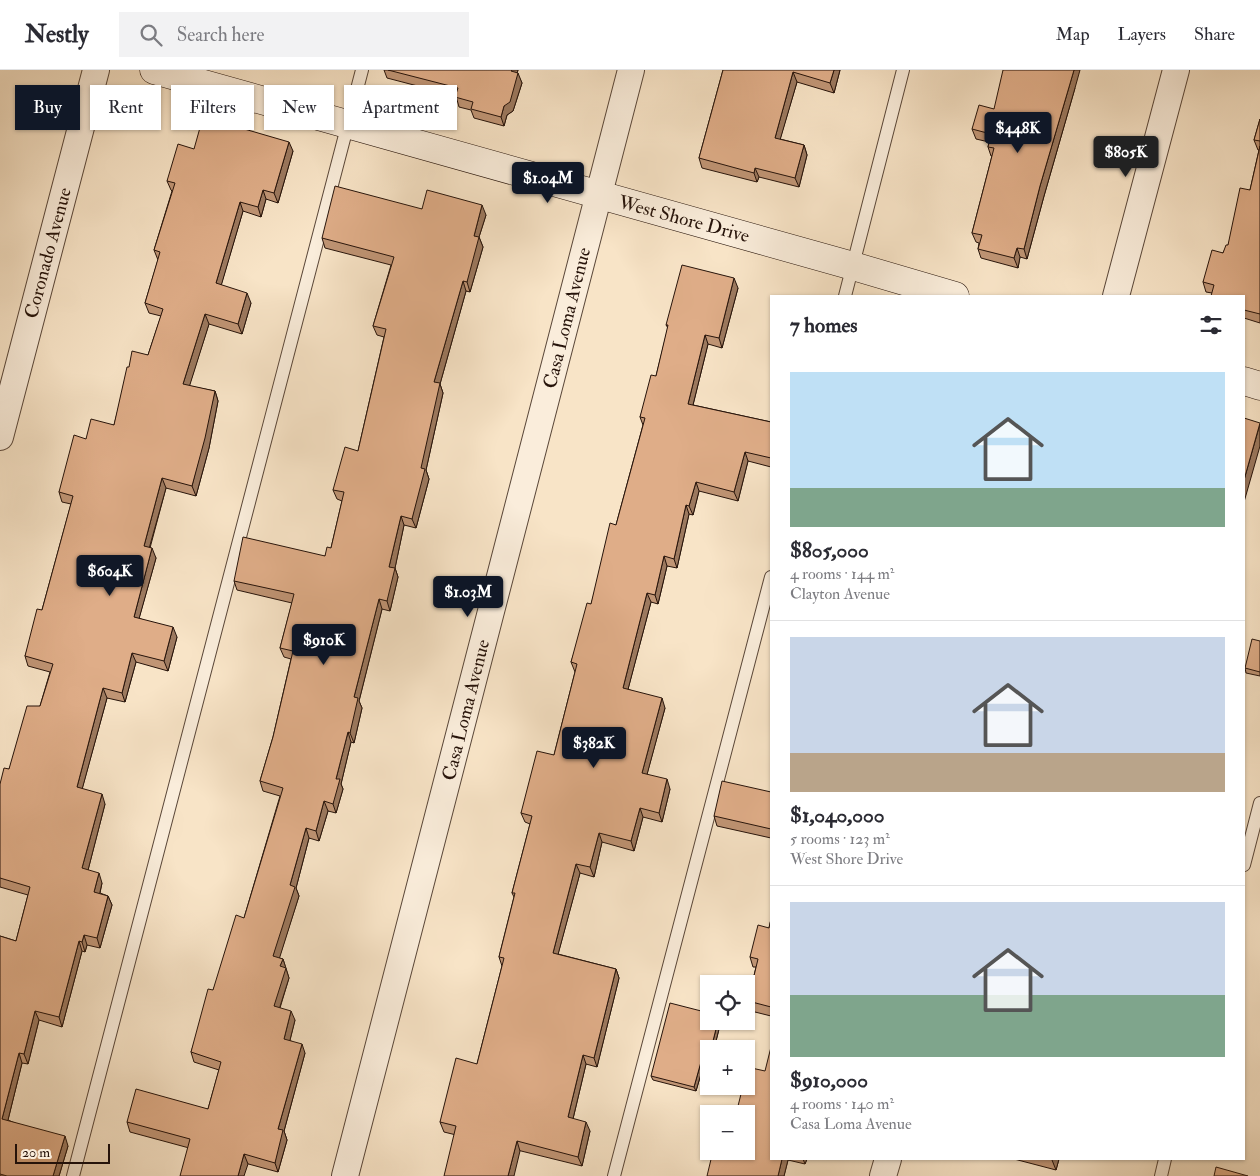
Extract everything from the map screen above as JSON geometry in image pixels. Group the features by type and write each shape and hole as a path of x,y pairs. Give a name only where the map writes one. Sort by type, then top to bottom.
{"street":[{"name":"Coronado Avenue","path":"0,437 96,70"},
{"name":"West Shore Drive","path":"154,70 344,123"},
{"name":"Casa Loma Avenue","path":"345,1176 631,70"},
{"path":"1116,295 1176,70"},
{"name":"West Shore Drive","path":"369,130 952,295"},
{"path":"1245,381 1260,386"},
{"path":"883,1176 888,1160"}],"lane":[{"path":"358,85 362,70"},
{"path":"845,295 903,70"},
{"path":"74,1176 346,130"},
{"path":"614,1176 770,581"},
{"path":"1245,860 1260,803"},
{"path":"1161,1176 1166,1160"}],"building":[{"path":"388,70 512,70 518,73 510,102 504,106 501,117 471,109 473,102 457,98 457,85 446,85"},
{"path":"723,70 834,70 830,83 793,72 775,138 804,145 795,178 755,168 754,173 699,158"},
{"path":"1003,70 1074,70 1040,186 1024,249 1017,248 1014,258 978,249 982,235 972,233 994,148 988,147 991,134 972,129 979,105 994,109"},
{"path":"1260,119 1260,141 1254,140"},
{"path":"199,130 248,130 289,142 274,193 263,190 258,207 240,202 216,283 247,293 238,324 205,314 183,384 215,391 192,486 162,478 144,546 152,548 134,617 173,627 164,661 132,653 122,693 103,688 77,787 102,794 82,868 99,873 94,892 108,896 97,938 84,935 82,942 79,941 59,1017 35,1011 24,1054 19,1053 2,1119 65,1136 53,1176 7,1176 0,1174 0,936 16,941 30,887 0,878 0,784 4,768 9,769 27,706 40,706 53,664 25,656 37,609 42,610 73,496 59,492 74,435 86,439 91,419 114,425 132,351 148,355 163,309 145,303 160,252 154,250 175,183 167,181 178,144 194,149"},
{"path":"1260,146 1260,314 1245,310 1245,295 1211,295 1214,285 1203,282 1212,250 1223,253 1226,245 1228,245 1240,188 1250,190"},
{"path":"335,186 422,209 427,190 482,205 474,236 479,237 467,282 463,281 434,382 440,383 421,468 425,469 412,519 401,516 389,567 395,568 387,601 379,599 354,697 358,698 336,779 340,779 333,804 324,801 316,831 306,828 290,885 295,887 273,956 283,959 280,966 286,968 274,1006 291,1011 284,1039 302,1044 278,1129 283,1130 275,1163 244,1154 238,1176 180,1176 190,1139 127,1122 136,1089 208,1109 221,1062 191,1052 208,989 213,990 236,915 244,918 283,788 260,781 273,737 293,651 280,648 294,594 234,581 243,537 325,556 327,547 331,548 344,492 333,490 345,447 358,451 386,329 373,326 394,257 322,238"},
{"path":"682,265 734,278 719,338 705,335 688,404 770,422 770,458 745,452 734,492 696,482 689,506 686,505 674,559 664,556 655,595 647,593 623,688 662,698 642,773 667,779 659,813 640,808 631,841 599,833 590,867 576,864 553,953 616,969 594,1058 583,1055 568,1117 586,1122 578,1157 517,1141 508,1176 444,1176 456,1126 440,1122 456,1058 477,1064 504,958 499,957 515,893 512,893 532,816 521,813 537,751 554,755 577,664 571,662 587,603 591,604 610,523 616,525 645,418 640,417 651,375 656,376 668,325 666,325"},
{"path":"1245,418 1260,423 1245,476"},
{"path":"1252,639 1260,641 1260,672 1245,668"},
{"path":"722,781 770,792 770,829 714,816"},
{"path":"770,924 770,1007 755,1003 754,975 758,959 750,957 758,925 769,928"},
{"path":"670,1003 700,1011 700,1030 716,1030 713,1040 700,1040 700,1066 694,1087 651,1076"},
{"path":"770,1051 770,1160 782,1160 778,1176 707,1176 711,1160 755,1160 755,1105 738,1105 741,1095 755,1095 755,1069 765,1071"},
{"path":"1216,1167 1248,1176 1214,1176"}]}
